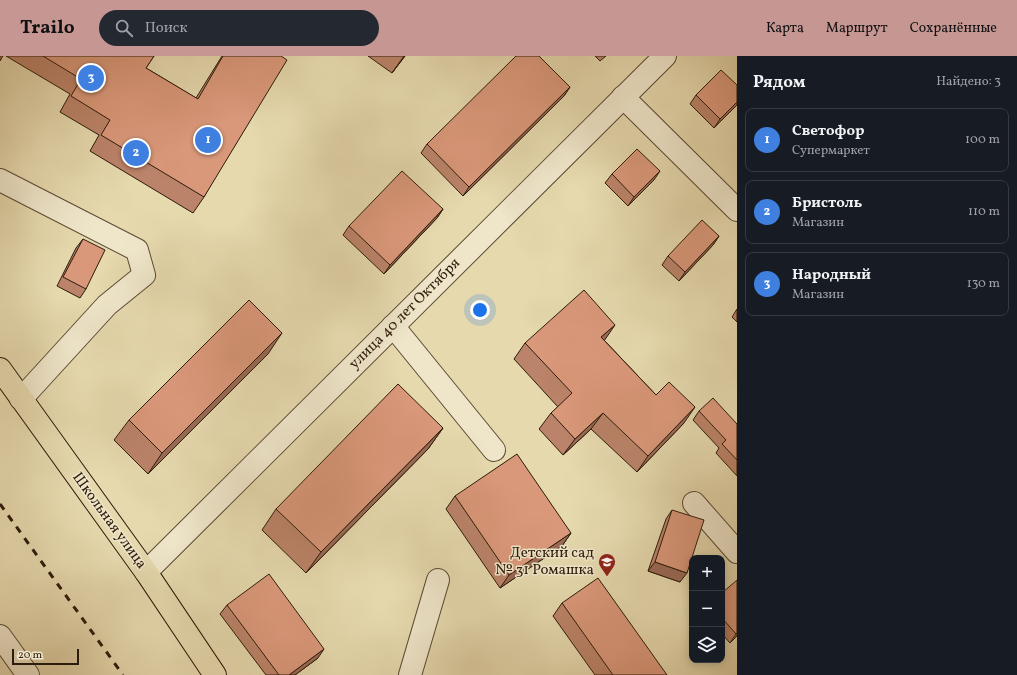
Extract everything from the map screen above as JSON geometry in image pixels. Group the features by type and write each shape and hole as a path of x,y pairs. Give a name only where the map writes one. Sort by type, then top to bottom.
{"main road":[{"name":"Школьная улица","path":"0,369 146,572 215,675"}],"street":[{"name":"улица 40 лет Октября","path":"146,572 665,56"},
{"path":"623,97 737,210"},
{"path":"0,180 137,250 144,275 107,305 21,399"},
{"path":"393,326 494,450"},
{"path":"694,503 737,552"},
{"path":"410,675 438,580"},
{"path":"0,636 28,675"}],"building":[{"path":"43,56 154,56 146,68 198,99 223,56 281,56 287,60 204,197 101,135 110,120 71,96 81,79"},
{"path":"516,56 539,56 570,87 469,187 427,144"},
{"path":"721,70 737,85 737,102 720,119 696,95"},
{"path":"637,149 660,171 634,197 612,174"},
{"path":"402,171 443,209 390,265 349,226"},
{"path":"702,220 719,236 685,272 668,256"},
{"path":"83,239 105,250 86,289 63,277"},
{"path":"584,290 615,325 601,337 656,395 669,382 695,407 648,456 603,413 575,439 551,413 572,393 525,343"},
{"path":"249,300 282,333 162,453 129,420"},
{"path":"398,384 443,428 321,552 276,509"},
{"path":"713,398 737,424 737,460 722,444 726,440 699,411"},
{"path":"517,454 571,533 509,575 455,496"},
{"path":"672,510 704,520 693,555 689,555 689,567 687,573 655,562"},
{"path":"269,574 324,649 289,675 279,675 227,605"},
{"path":"598,578 667,675 613,675 562,603"},
{"path":"737,580 736,634 725,621 725,590"}],"railway":[{"path":"0,504 123,675"}],"place":[{"name":"Народный","path":"91,78"},
{"name":"Светофор","path":"208,140"},
{"name":"Бристоль","path":"136,153"},
{"name":"Детский сад № 31 Ромашка","path":"607,577"}]}
